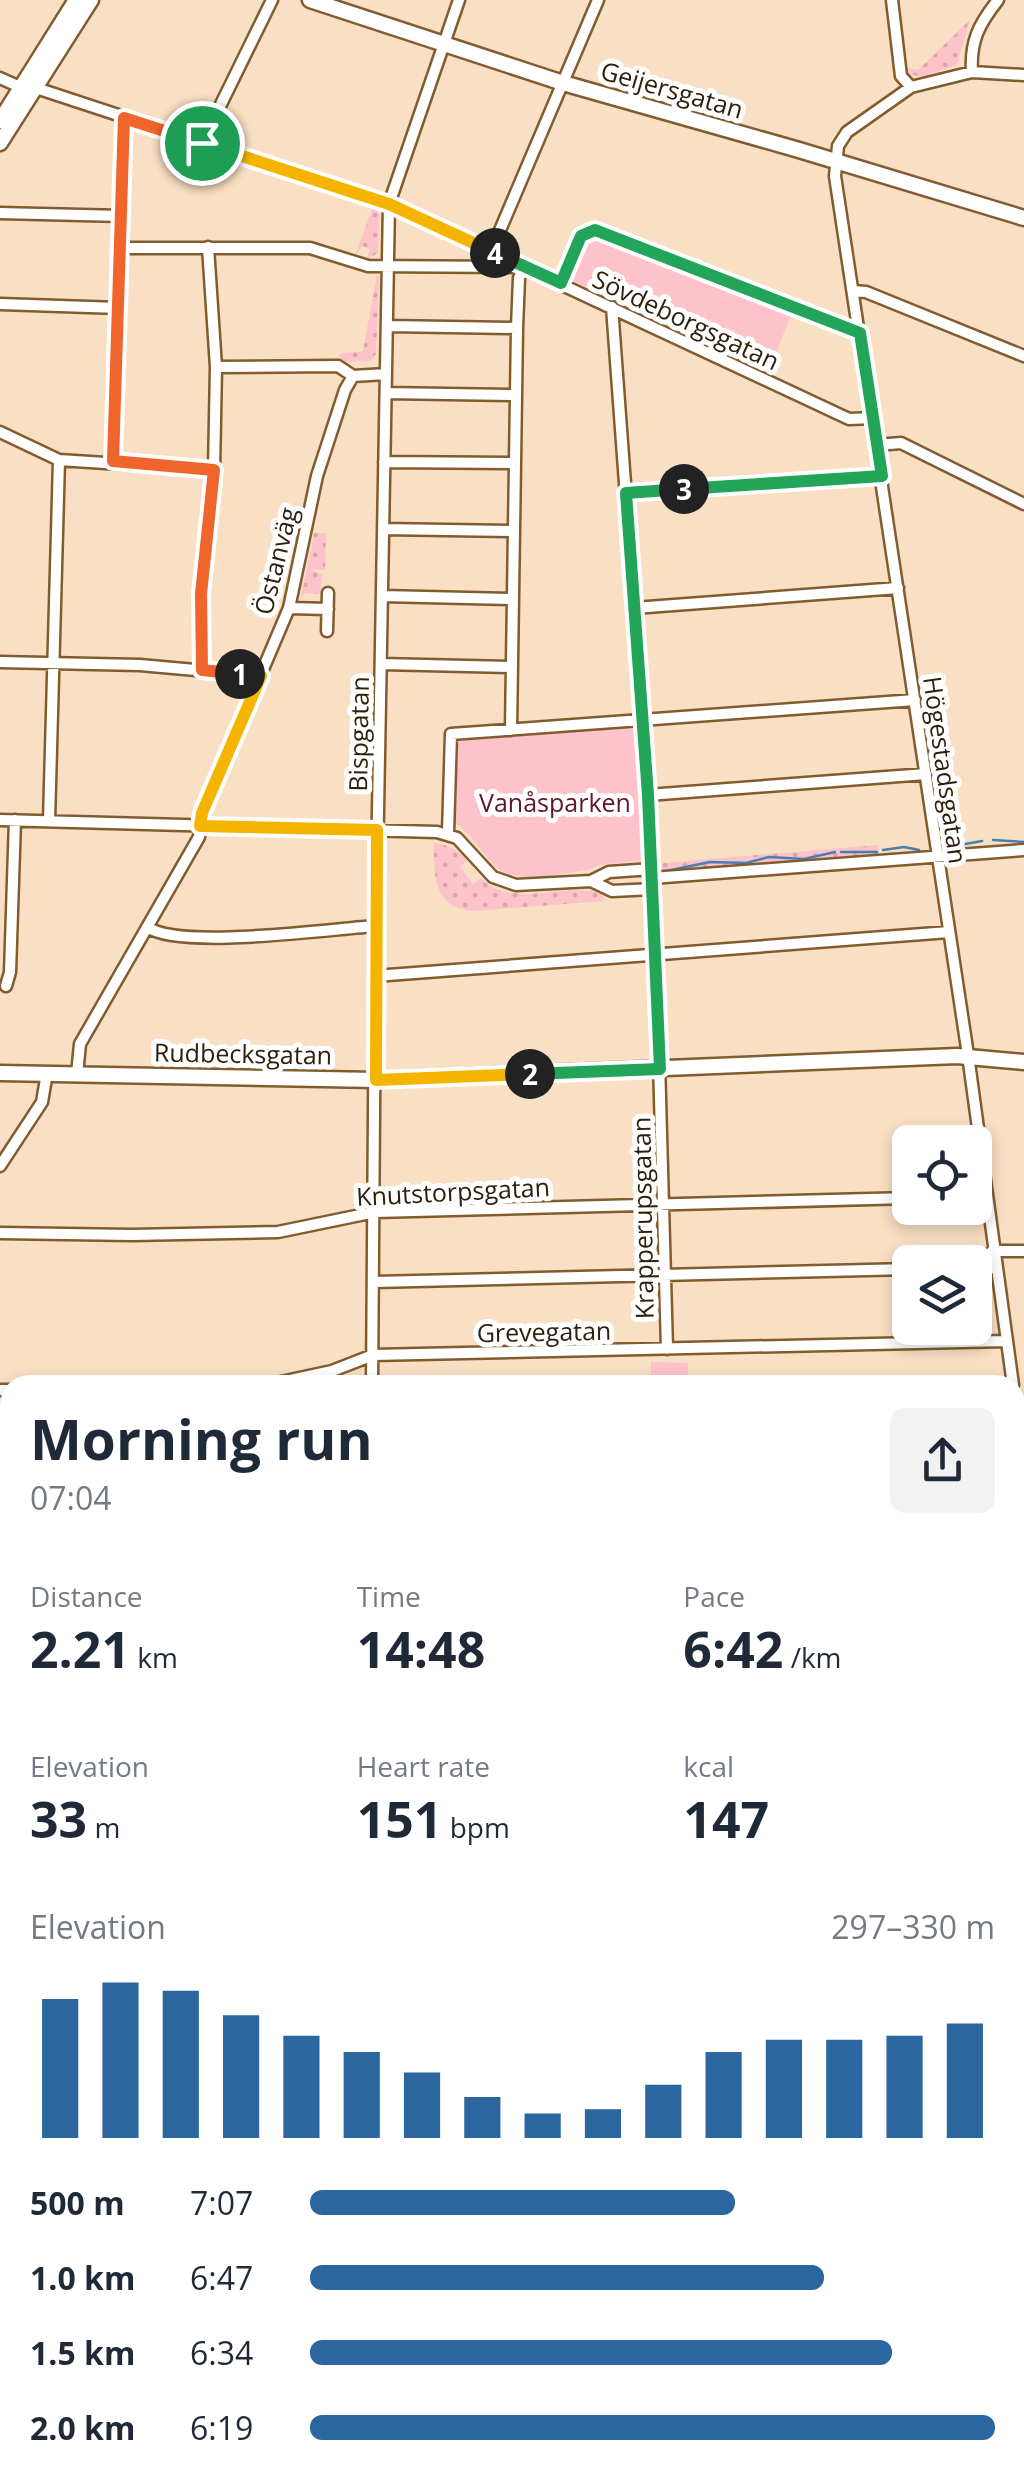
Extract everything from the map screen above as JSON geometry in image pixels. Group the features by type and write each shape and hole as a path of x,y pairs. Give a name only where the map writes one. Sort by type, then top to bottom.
{"street":[{"path":"0,142 26,87 76,0"},
{"path":"0,121 91,0"},
{"path":"202,143 272,0"},
{"name":"Geijersgatan","path":"310,0 562,84 1024,218"},
{"path":"389,204 459,0"},
{"path":"485,266 598,0"},
{"path":"892,0 900,76 911,87"},
{"path":"972,72 970,50 975,34 998,0"},
{"path":"836,161 838,146 847,132 911,87 972,72 1024,76"},
{"name":"Sövdeborgsgatan","path":"0,78 389,204 848,419 872,418"},
{"path":"113,461 124,118"},
{"name":"Högestadsgatan","path":"836,161 835,176 968,1055 974,1125"},
{"name":"Bispgatan","path":"372,1375 377,830 389,204"},
{"path":"0,213 122,216"},
{"path":"561,283 581,236 595,230 860,333"},
{"path":"202,670 201,594 214,470 216,367 208,247"},
{"path":"121,248 310,248 368,266 524,267 519,278 517,328 511,730"},
{"path":"854,291 866,292 1024,356"},
{"path":"0,304 119,308"},
{"name":"Krapperupsgatan","path":"612,307 648,795 667,1349"},
{"path":"388,326 517,328"},
{"path":"216,367 338,366 353,376 386,374"},
{"name":"Östanväg","path":"77,1074 80,1044 199,837 202,813 289,608 318,476 353,376"},
{"path":"386,393 516,395"},
{"path":"0,432 59,460 214,470"},
{"path":"877,445 901,444 1024,504"},
{"path":"49,821 59,460"},
{"path":"384,462 515,463"},
{"path":"626,493 882,476"},
{"path":"383,528 514,531"},
{"path":"634,608 898,588"},
{"path":"327,631 328,593"},
{"path":"382,596 513,598"},
{"path":"289,608 328,609"},
{"path":"0,662 261,676"},
{"path":"381,664 512,667"},
{"path":"448,834 451,734 915,700"},
{"path":"648,795 926,774"},
{"path":"0,820 448,834 504,883 528,886 590,881 609,872 652,879"},
{"path":"6,986 10,972 15,820"},
{"path":"590,881 612,891 652,879 1024,850"},
{"path":"147,927 158,934 192,938 376,926"},
{"path":"375,976 949,932"},
{"name":"Rudbecksgatan","path":"0,1074 376,1080 968,1055 1024,1062"},
{"path":"0,1166 42,1102 46,1073"},
{"name":"Knutstorpsgatan","path":"0,1233 132,1236 278,1232 375,1212 892,1198"},
{"path":"992,1251 1024,1251"},
{"name":"Högestadsgatan","path":"992,1251 1011,1375"},
{"path":"374,1282 892,1270"},
{"name":"Grevegatan","path":"313,1375 373,1355 1006,1341"},
{"path":"0,1515 0,1569"}],"green space":[{"path":"970,20 957,65 924,76 909,75 907,68 918,70"},
{"path":"373,207 379,214 378,253 367,259 370,249 362,246 355,256"},
{"path":"596,236 792,313 768,372 574,281 572,276 588,238"},
{"path":"377,275 376,354 370,361 342,362 338,354 363,351"},
{"path":"314,533 326,533 325,570 310,569 322,574 321,594 304,593 300,602"},
{"name":"Vanåsparken","path":"629,727 636,732 644,860 552,875 514,875 494,865 456,823 457,741"},
{"path":"434,843 452,848 467,860 460,867 473,884 481,878 492,887 519,894 592,891 601,894 605,901 472,911 459,908 438,888"},
{"path":"878,845 879,856 672,872 662,869 663,863"},
{"path":"651,1362 688,1363 688,1375 651,1375"}],"waterway":[{"path":"993,840 1024,842"},
{"path":"954,846 982,841"},
{"path":"883,850 919,850"},
{"path":"666,871 710,862 746,863 769,857 804,859 835,852"},
{"path":"841,852 877,852"}],"route":[{"path":"124,118 202,143 389,204 561,283 581,236 595,230 860,333 882,476 626,493 644,721 660,1069 376,1080 377,830 200,826 202,813 261,676 202,670 201,594 214,470 113,461 124,118"}]}
